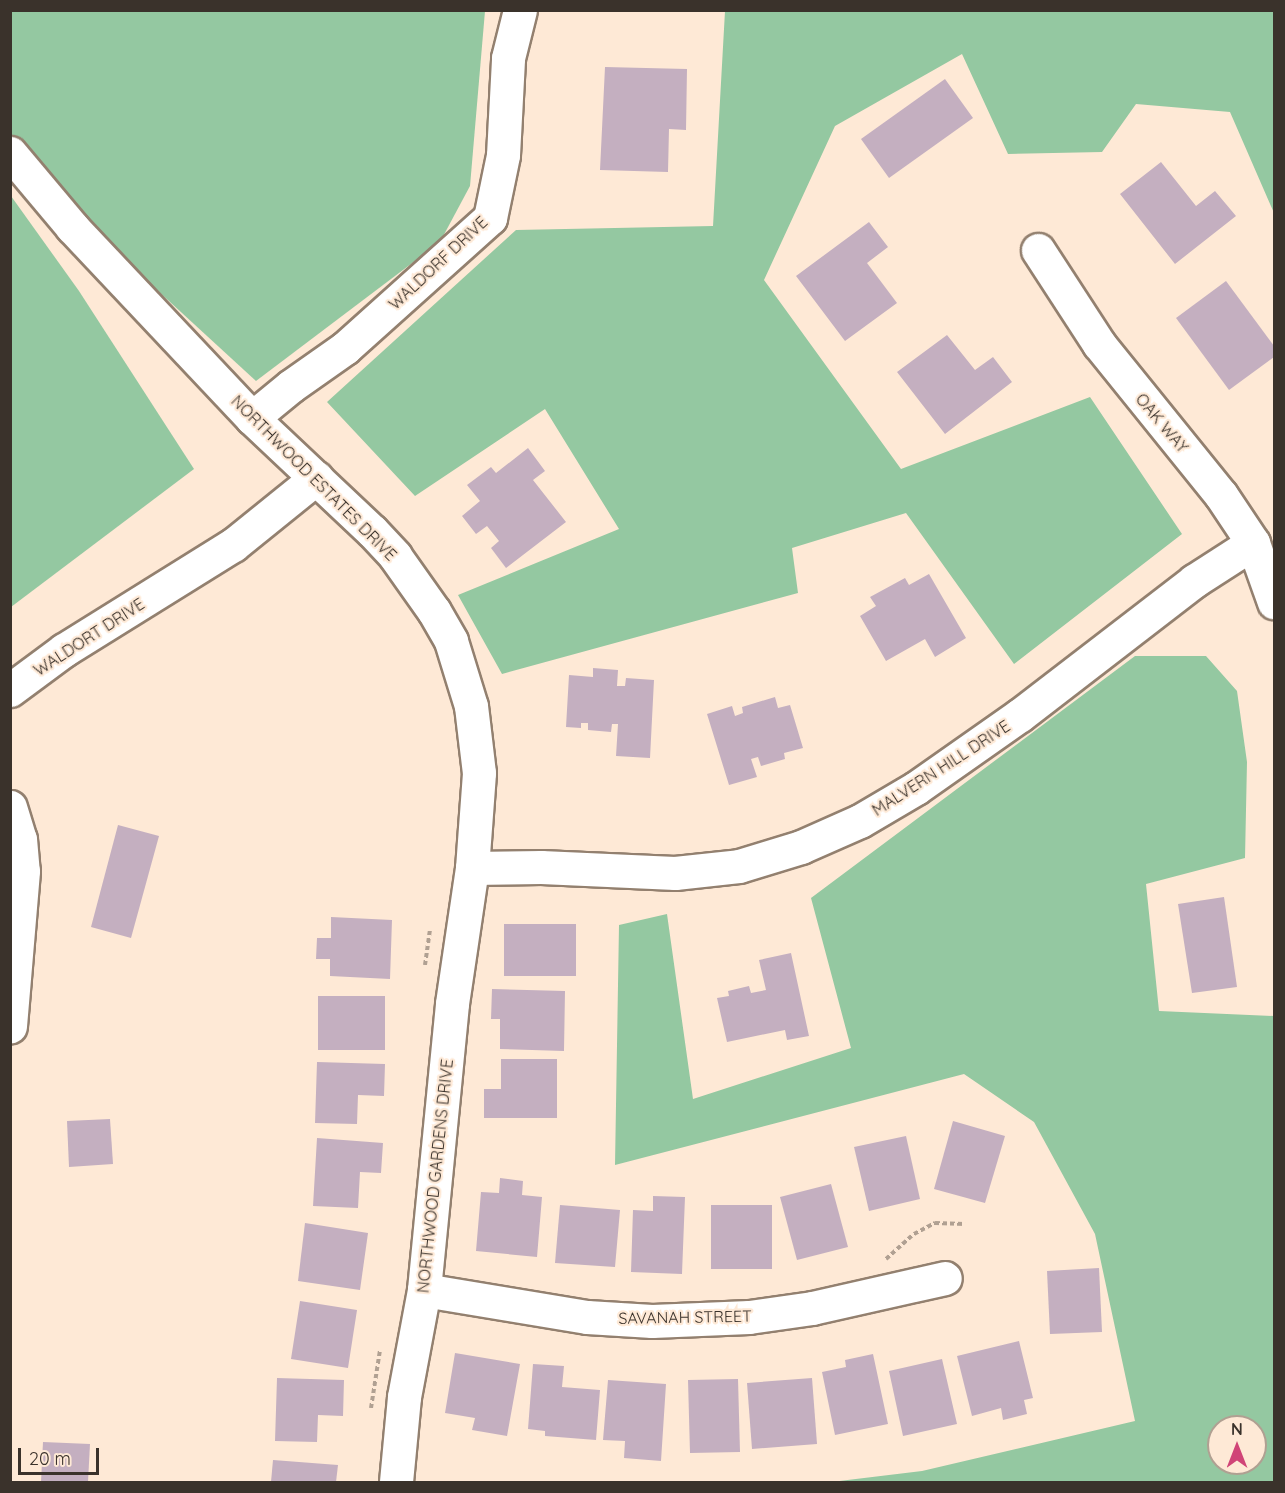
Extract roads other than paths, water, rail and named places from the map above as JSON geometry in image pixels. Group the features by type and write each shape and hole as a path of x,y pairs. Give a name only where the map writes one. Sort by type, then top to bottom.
{"street":[{"name":"WALDORF DRIVE","path":"252,418 291,386 345,348 489,218 503,156 508,58 520,10"},
{"name":"NORTHWOOD ESTATES DRIVE","path":"10,153 72,227 252,418 395,556 434,611 451,641 471,706 476,739 479,773 472,868"},
{"name":"OAK WAY","path":"1038,250 1099,344 1215,486 1253,543 1275,602"},
{"name":"WALDORT DRIVE","path":"10,690 64,650 232,545 316,478"},
{"name":"MALVERN HILL DRIVE","path":"472,868 541,867 675,873 739,866 801,847 860,821 916,788 1020,715 1194,581 1253,543"},
{"path":"10,807 20,839 23,871 10,1026"},
{"name":"NORTHWOOD GARDENS DRIVE","path":"396,1482 404,1397 424,1290 452,1004 472,868"},
{"name":"SAVANAH STREET","path":"424,1290 586,1317 652,1321 749,1317 812,1308 945,1278"}]}
